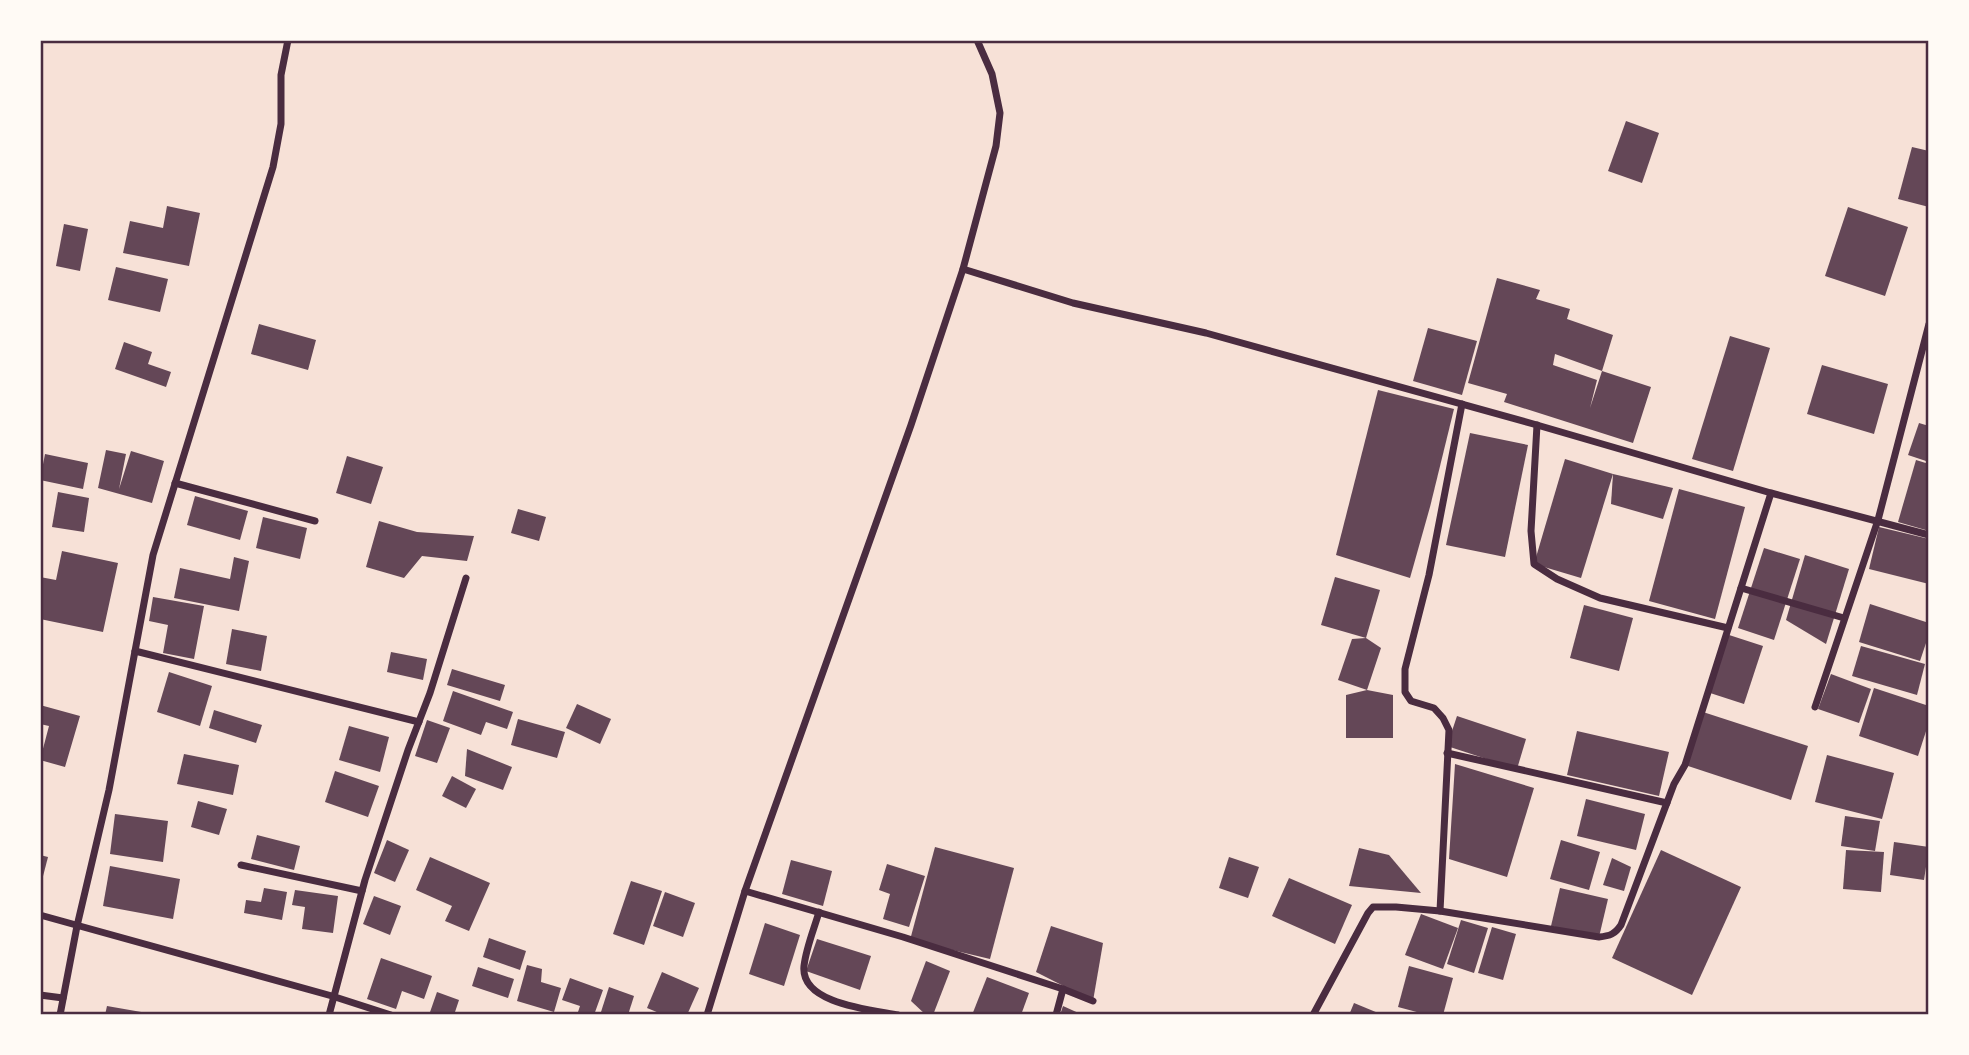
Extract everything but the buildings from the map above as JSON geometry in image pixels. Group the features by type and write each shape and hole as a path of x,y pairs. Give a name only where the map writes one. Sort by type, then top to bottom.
{"street":[{"path":"60,1015 109,790 153,555 273,167 281,124 281,75 288,40"},
{"path":"708,1015 745,891 911,425 963,269 996,146 1000,113 992,74 977,40"},
{"path":"963,269 1073,303 1206,333 1770,493 1929,534"},
{"path":"1815,707 1878,520 1929,324"},
{"path":"1440,911 1449,730 1434,708 1411,701 1405,692 1405,669 1429,575 1462,404"},
{"path":"1537,425 1531,531 1534,564 1557,579 1600,598 1728,628"},
{"path":"175,483 315,521"},
{"path":"1313,1015 1373,907 1440,911 1599,937 1616,932 1621,925 1674,784 1685,765 1770,493"},
{"path":"329,1015 362,891 466,578"},
{"path":"1741,588 1844,618"},
{"path":"135,651 419,722"},
{"path":"1447,753 1667,803"},
{"path":"241,865 362,891"},
{"path":"745,891 903,937 1093,1001"},
{"path":"819,912 804,965 805,980 818,993 846,1011 898,1015"},
{"path":"40,915 332,996 391,1015"},
{"path":"1055,1015 1063,989"},
{"path":"40,995 63,998"}]}
